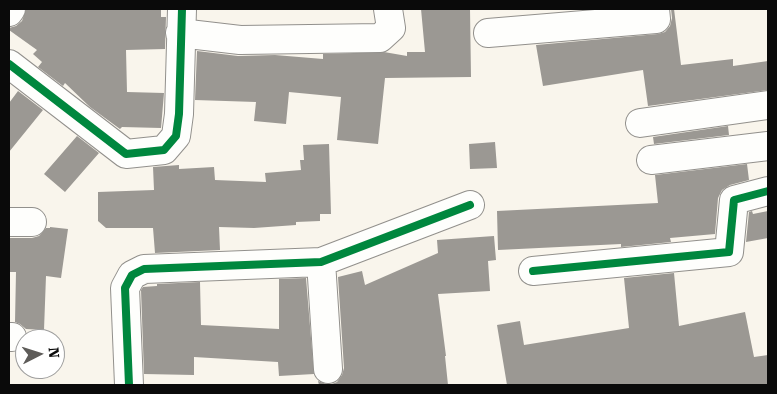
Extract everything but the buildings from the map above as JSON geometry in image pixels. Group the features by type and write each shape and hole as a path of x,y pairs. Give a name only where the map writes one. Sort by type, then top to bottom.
{"street":[{"path":"9,64 126,154 164,150 176,136 179,114 181,21 240,40 380,38 390,28 388,9"},
{"path":"488,33 656,20 655,9"},
{"path":"640,123 768,105"},
{"path":"651,160 768,146"},
{"path":"533,271 729,252 734,200 768,191"},
{"path":"129,385 125,288 132,275 144,269 321,262 470,204"},
{"path":"321,262 328,369"}],"cycle path":[{"path":"9,64 126,154 164,150 176,136 179,114 182,9"},
{"path":"533,271 729,252 734,200 768,191"},
{"path":"129,385 125,288 132,275 144,269 321,262 470,205"}]}
